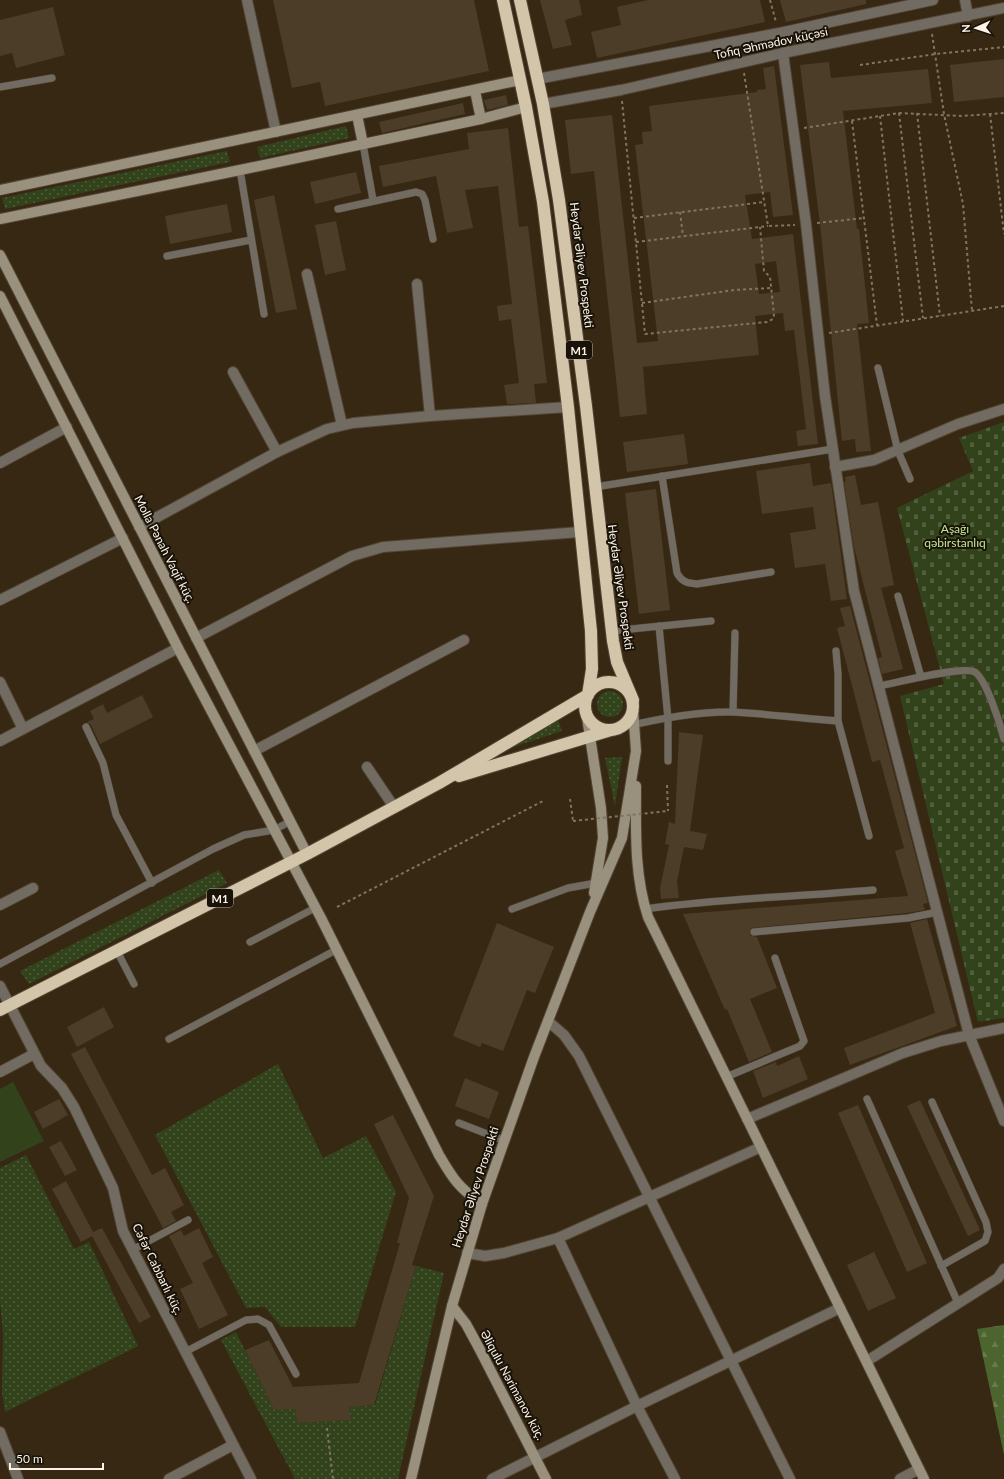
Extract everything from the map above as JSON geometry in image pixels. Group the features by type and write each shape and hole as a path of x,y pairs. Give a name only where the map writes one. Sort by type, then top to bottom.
{"highway":[{"name":"M1","path":"502,0 526,107 543,202 568,407 591,631 592,669 588,695"},
{"name":"Heydər Əliyev Prospekti","path":"520,0 543,104 559,200 595,487 611,631 618,662 633,704"},
{"path":"439,783 615,729 626,724 631,717 633,704 624,686 616,682 600,683 593,688 588,695 586,711 589,719 595,725 602,729 615,729"},
{"path":"439,783 588,695"},
{"name":"M1","path":"5,1008 290,863 439,783"}],"street":[{"path":"247,0 276,132"},
{"name":"Tofiq Əhmədov küçəsi","path":"538,80 778,33 933,0"},
{"path":"965,0 968,16"},
{"name":"Tofiq Əhmədov küçəsi","path":"543,104 621,90 783,53 1004,8"},
{"path":"783,53 806,224 835,467 854,591 969,1035 1004,1122"},
{"path":"0,190 357,116 520,80"},
{"path":"475,91 481,119"},
{"path":"0,219 481,119 526,107"},
{"path":"357,116 363,144"},
{"name":"Molla Pənah Vaqif küç.","path":"0,255 307,854"},
{"path":"307,274 342,425"},
{"path":"417,284 430,416"},
{"path":"0,296 178,648 315,908 439,1155 455,1181 464,1192 482,1204"},
{"path":"234,372 277,452"},
{"path":"139,527 277,452 327,429 342,425 430,416 568,407"},
{"path":"835,467 874,460 958,424 1004,408"},
{"path":"0,463 67,427"},
{"path":"196,638 352,556 365,551 383,547 580,532"},
{"path":"0,600 123,538"},
{"path":"254,751 464,640"},
{"path":"0,741 178,648"},
{"path":"0,682 23,729"},
{"name":"Heydər Əliyev Prospekti","path":"411,1479 452,1306 482,1204 534,1057 549,1022 590,912 622,838 636,751 633,704"},
{"name":"Heydər Əliyev Prospekti","path":"586,711 601,808 603,838 590,912"},
{"path":"636,751 638,876 645,908 726,1077 924,1479"},
{"path":"367,767 394,806"},
{"path":"0,905 33,888"},
{"name":"Cəfər Cabbarlı küç.","path":"0,986 5,1008 46,1072 62,1088 74,1107 109,1179 123,1231 132,1250 251,1479"},
{"path":"549,1022 564,1035 579,1056 732,1360 790,1479"},
{"path":"747,1119 903,1053 969,1035 1004,1028"},
{"path":"0,1072 34,1054"},
{"path":"467,1253 485,1256 504,1253 558,1238 761,1147"},
{"path":"558,1238 637,1406 675,1479"},
{"path":"866,1361 998,1278 1004,1269"},
{"name":"Əliqulu Nərimanov küç.","path":"452,1306 466,1324 536,1456 546,1479"},
{"path":"492,1479 637,1406 840,1308"},
{"path":"0,1432 18,1479"},
{"path":"169,1479 233,1445"},
{"path":"900,1479 919,1469"}],"lane":[{"path":"0,87 52,78"},
{"path":"363,144 373,200"},
{"path":"240,170 264,314"},
{"path":"338,209 373,200 416,192 422,194 425,200 433,239"},
{"path":"167,256 251,240"},
{"path":"878,368 898,451 910,479"},
{"path":"595,487 833,449"},
{"path":"662,476 677,573 680,579 686,583 697,584 771,572"},
{"path":"898,596 921,678"},
{"path":"611,631 711,621"},
{"path":"659,626 668,719 668,761"},
{"path":"734,712 735,633"},
{"path":"836,651 838,674 838,721 869,836"},
{"path":"879,686 950,671 968,670 974,672 980,677 985,687 1004,739"},
{"path":"615,729 635,724 710,713 734,712 838,721"},
{"path":"86,727 105,767 116,815 152,882"},
{"path":"0,964 152,882 244,835 274,830 291,821"},
{"path":"512,909 568,888 596,883"},
{"path":"645,908 686,903 873,890"},
{"path":"250,942 315,908"},
{"path":"754,932 908,918 938,912"},
{"path":"169,1040 336,950"},
{"path":"117,951 134,984"},
{"path":"726,1077 800,1046 804,1040 775,958"},
{"path":"867,1099 958,1303"},
{"path":"932,1102 986,1222 988,1232 985,1241 941,1266"},
{"path":"459,1123 505,1141"},
{"path":"132,1250 188,1220"},
{"path":"185,1352 246,1320 258,1319 269,1325 296,1374"}],"path":[{"path":"770,0 778,33"},
{"path":"930,23 936,54 944,114 962,204 972,311"},
{"path":"860,65 936,54 1004,47"},
{"path":"742,62 768,226"},
{"path":"621,90 645,334 771,321 774,315 770,277 764,270 760,227"},
{"path":"793,129 899,113 962,116 1004,113"},
{"path":"899,113 923,318"},
{"path":"917,113 940,316"},
{"path":"990,114 1004,234"},
{"path":"880,116 904,321"},
{"path":"852,121 877,325"},
{"path":"634,218 764,202"},
{"path":"680,212 683,236"},
{"path":"636,242 768,226 864,218"},
{"path":"642,303 734,290 771,288"},
{"path":"818,334 1004,306"},
{"path":"570,799 573,822 668,811 667,785"},
{"path":"337,907 545,800"},
{"path":"327,1428 333,1479"}],"green space":[{"path":"346,126 349,138 260,158 257,147"},
{"path":"227,151 230,162 5,209 2,198"},
{"name":"Aşağı qəbirstanlıq","path":"1004,422 1004,1018 978,1022 900,696 944,684 897,508 973,471 959,438"},
{"path":"610,691 619,695 623,704 619,713 610,717 601,713 597,704 601,695"},
{"path":"557,717 562,731 504,750"},
{"path":"622,757 615,806 605,758"},
{"path":"219,870 227,883 29,984 20,971"},
{"path":"278,1064 323,1158 366,1136 396,1192 355,1327 281,1327 265,1307 246,1308 155,1135"},
{"path":"13,1082 44,1141 0,1162 0,1089"},
{"path":"26,1155 74,1249 89,1242 138,1346 5,1412 2,1393 3,1334 0,1301 0,1168"},
{"path":"416,1266 444,1273 398,1479 295,1479 221,1340 236,1332 274,1410 295,1409 297,1423 350,1420 349,1407 375,1405"},
{"path":"1004,1325 1004,1455 977,1329"}],"building":[{"path":"273,0 474,0 489,71 325,106 320,82 292,88"},
{"path":"540,0 579,0 582,15 565,20 572,45 553,49"},
{"path":"648,0 760,0 765,22 597,58 591,32 621,25 617,7"},
{"path":"780,0 866,0 866,4 786,22"},
{"path":"53,7 65,55 16,68 12,53 0,56 0,20"},
{"path":"1004,59 1004,97 954,102 950,65"},
{"path":"829,62 831,78 928,69 932,103 843,111 857,229 859,229 869,323 857,324 871,451 856,452 855,439 842,441 820,224 800,65"},
{"path":"774,66 793,215 773,217 770,192 745,195 752,239 793,234 818,444 798,446 796,431 806,429 794,330 785,331 783,313 755,316 759,355 643,367 647,414 620,417 594,171 571,174 565,120 612,115 637,343 658,341 635,145 643,144 642,132 652,131 649,106 757,92 757,90 766,89 763,68","holes":["776,261 780,292 759,294 755,264"]},
{"path":"506,95 508,105 487,110 484,100"},
{"path":"463,103 465,114 382,133 379,122"},
{"path":"508,128 519,227 528,226 547,383 534,384 536,403 507,404 504,385 519,383 511,319 499,321 497,306 512,304 498,186 465,190 473,228 447,233 436,176 383,187 379,166 469,149 467,133"},
{"path":"356,172 361,193 315,204 310,182"},
{"path":"274,195 297,309 276,313 254,200"},
{"path":"227,204 232,232 170,244 165,216"},
{"path":"336,221 346,270 325,275 315,225"},
{"path":"684,434 688,464 627,472 623,442"},
{"path":"810,463 813,486 831,483 847,599 831,601 825,564 795,568 790,533 816,529 813,507 762,514 756,471"},
{"path":"855,475 861,505 878,502 894,585 881,588 903,669 882,674 878,658 882,657 854,547 844,482 846,481 845,477"},
{"path":"656,489 670,610 639,614 625,493"},
{"path":"850,606 928,903 923,904 925,910 907,913 751,928 750,935 757,937 777,988 750,999 772,1052 749,1062 727,1009 725,1010 683,914 908,896 895,851 904,848 880,760 872,762 837,628 845,626 840,608"},
{"path":"142,695 153,717 100,744 91,725 87,722 94,719 90,711 103,704 107,713"},
{"path":"679,732 703,735 690,831 707,834 703,850 684,847 677,881 679,898 661,899 660,888 669,845 665,844 669,822 675,824"},
{"path":"927,919 957,1026 850,1065 844,1048 935,1013 910,923"},
{"path":"497,923 554,947 535,993 527,990 503,1051 482,1043 480,1047 453,1036"},
{"path":"104,1007 114,1027 77,1047 67,1027"},
{"path":"85,1047 152,1175 165,1168 184,1205 171,1212 176,1221 163,1228 71,1054"},
{"path":"799,1056 808,1079 763,1098 753,1071 776,1062 777,1066"},
{"path":"465,1078 499,1092 489,1119 455,1106"},
{"path":"59,1099 68,1115 43,1129 34,1112"},
{"path":"920,1100 980,1230 968,1236 907,1106"},
{"path":"858,1105 927,1263 907,1272 838,1113"},
{"path":"393,1115 434,1196 412,1265 416,1266 374,1405 349,1407 351,1420 297,1423 295,1409 274,1410 245,1350 269,1340 293,1387 359,1383 400,1243 397,1243 409,1198 374,1124"},
{"path":"61,1141 77,1170 65,1176 49,1147"},
{"path":"66,1181 93,1232 102,1228 151,1317 139,1323 92,1236 81,1242 52,1189"},
{"path":"199,1228 213,1257 202,1263 228,1315 199,1329 180,1289 193,1283 169,1236 181,1230 184,1236"},
{"path":"874,1252 896,1298 868,1311 847,1265"}]}
